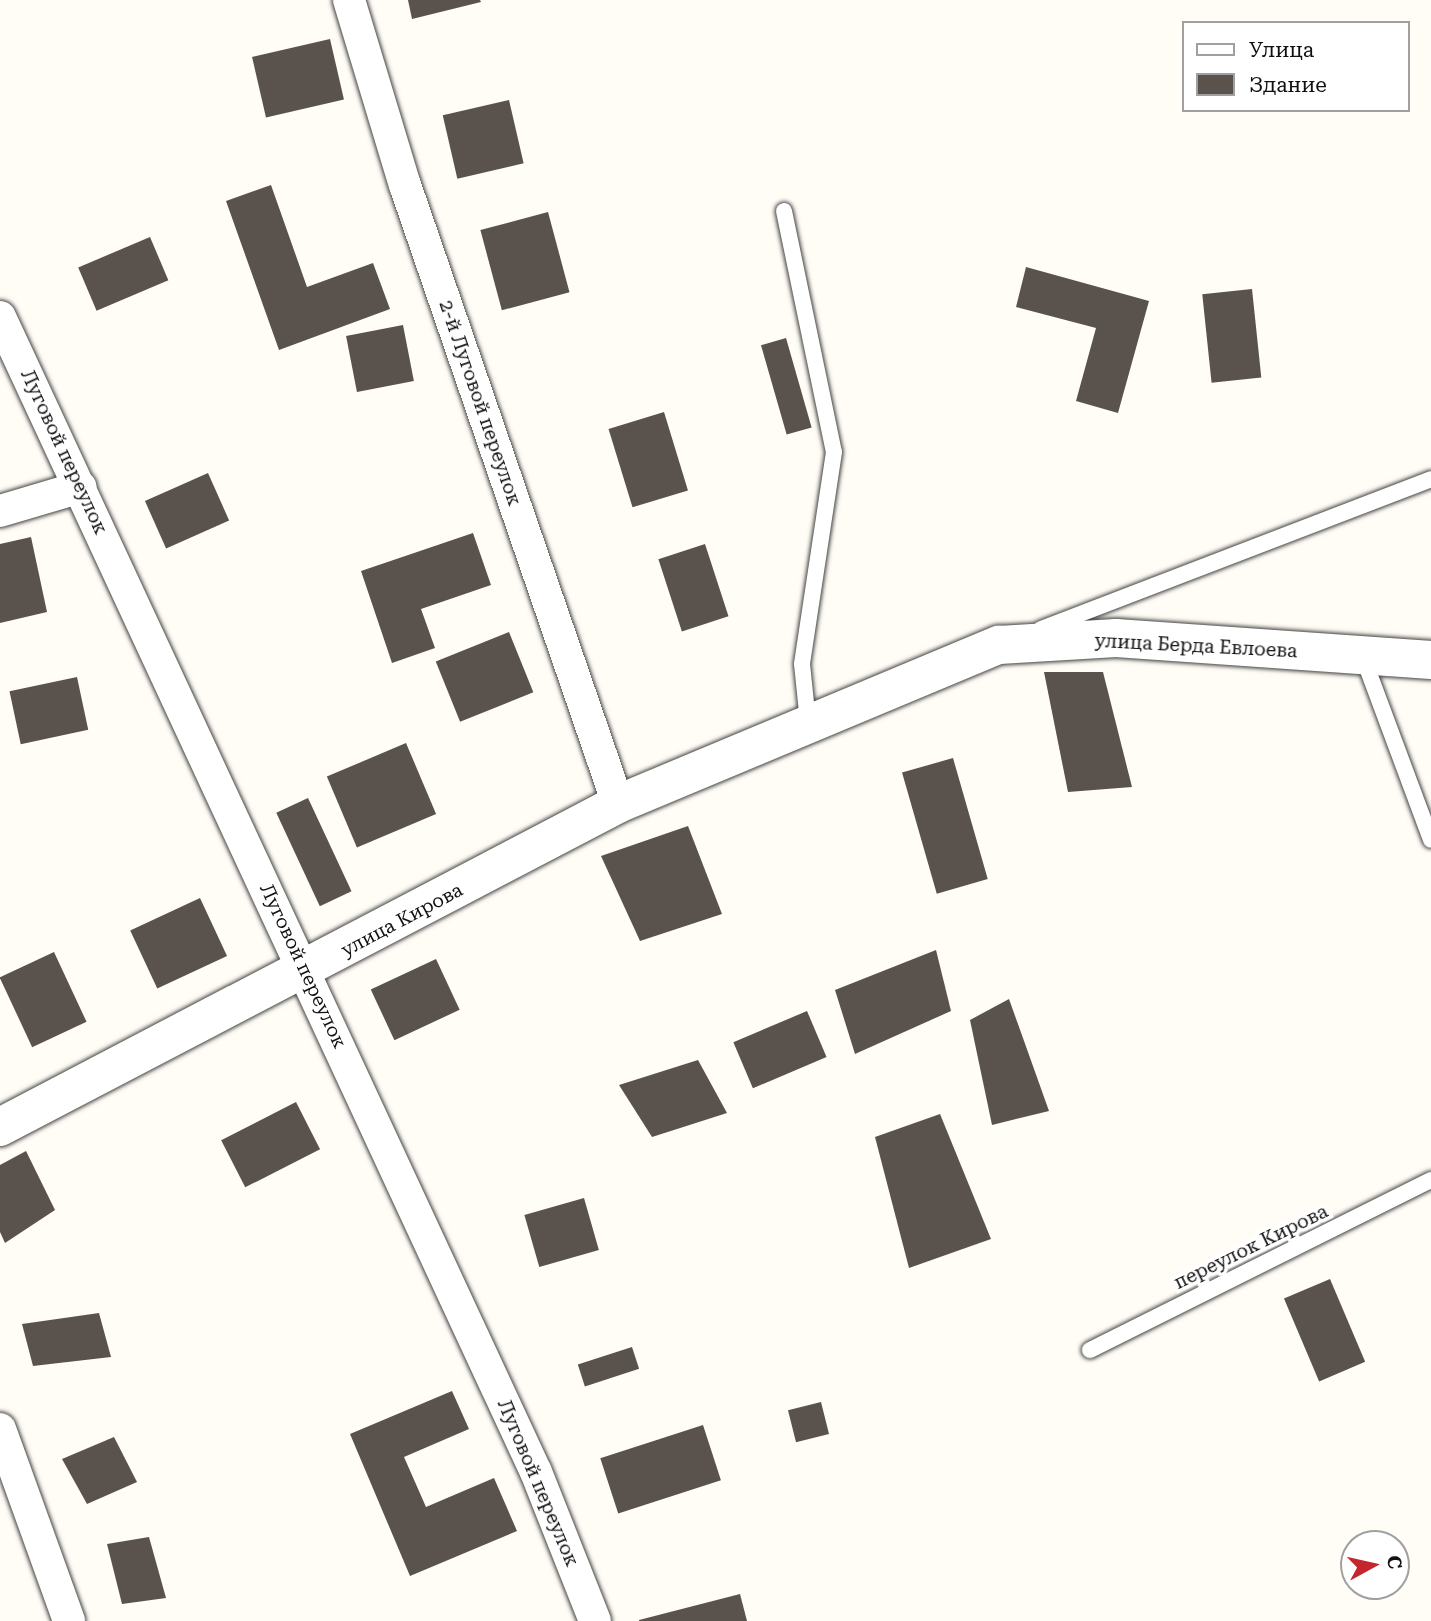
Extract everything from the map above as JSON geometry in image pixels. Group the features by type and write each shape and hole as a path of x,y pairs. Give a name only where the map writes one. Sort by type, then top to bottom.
{"street":[{"name":"2-й Луговой переулок","path":"349,0 405,185 618,804"},
{"name":"Луговой переулок","path":"0,317 306,971 536,1472 595,1621"},
{"path":"0,511 81,487"},
{"name":"улица Берда Евлоева","path":"808,722 999,646 1116,638 1431,660"},
{"name":"улица Кирова","path":"0,1127 306,971 618,804 808,722"},
{"path":"0,1429 69,1621"}],"lane":[{"path":"784,211 834,452 803,664 808,722"},
{"path":"999,646 1431,479"},
{"path":"1362,655 1431,840"},
{"name":"переулок Кирова","path":"1090,1350 1431,1181"}],"building":[{"path":"408,0 480,0 481,2 412,19"},
{"path":"330,39 344,99 266,117 252,57"},
{"path":"509,100 524,163 457,179 443,115"},
{"path":"271,185 307,287 373,263 390,309 279,350 226,201"},
{"path":"548,212 569,292 502,310 480,230"},
{"path":"150,237 168,280 97,311 78,267"},
{"path":"1026,267 1149,301 1118,413 1076,401 1096,328 1016,307"},
{"path":"1252,289 1261,378 1212,383 1202,294"},
{"path":"403,325 414,381 357,392 346,336"},
{"path":"786,338 812,427 787,435 761,345"},
{"path":"664,412 688,490 633,507 609,429"},
{"path":"208,473 229,521 166,549 145,501"},
{"path":"473,533 491,585 421,609 435,648 392,663 361,571"},
{"path":"31,537 47,612 0,623 0,544"},
{"path":"705,544 728,616 682,631 658,559"},
{"path":"509,632 533,692 460,722 436,662"},
{"path":"1044,672 1103,672 1132,787 1068,792"},
{"path":"77,677 88,730 21,744 10,691"},
{"path":"406,743 436,814 357,847 327,777"},
{"path":"953,758 988,879 937,894 902,773"},
{"path":"308,798 352,891 320,906 276,813"},
{"path":"688,826 722,914 640,941 601,856"},
{"path":"200,898 227,956 157,989 130,931"},
{"path":"936,950 951,1011 855,1054 835,990"},
{"path":"54,952 87,1022 32,1047 0,977"},
{"path":"436,959 460,1010 394,1040 371,989"},
{"path":"1009,999 1049,1111 992,1125 970,1020"},
{"path":"807,1011 827,1057 753,1088 733,1042"},
{"path":"698,1060 727,1113 652,1137 619,1085"},
{"path":"296,1102 320,1149 245,1187 221,1140"},
{"path":"940,1114 991,1239 909,1268 875,1137"},
{"path":"26,1151 55,1210 5,1243 0,1232 0,1165"},
{"path":"584,1198 599,1250 539,1267 524,1215"},
{"path":"1330,1279 1365,1362 1319,1381 1284,1299"},
{"path":"99,1313 111,1357 33,1366 22,1324"},
{"path":"632,1347 639,1369 585,1386 578,1365"},
{"path":"452,1391 469,1429 404,1457 426,1507 494,1478 517,1531 410,1576 350,1434"},
{"path":"821,1402 829,1434 796,1442 788,1410"},
{"path":"703,1425 721,1480 618,1514 600,1458"},
{"path":"114,1437 137,1482 87,1504 62,1459"},
{"path":"149,1537 166,1598 122,1604 107,1544"},
{"path":"740,1594 747,1621 639,1621 639,1620"}]}
